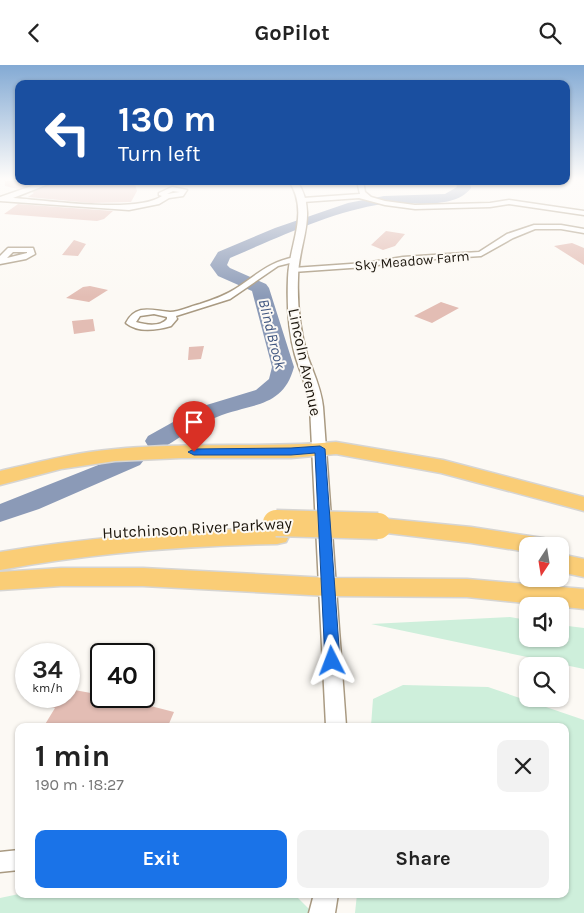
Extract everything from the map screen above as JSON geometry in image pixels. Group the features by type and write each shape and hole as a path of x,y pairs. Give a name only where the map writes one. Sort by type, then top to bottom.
{"highway":[{"path":"0,477 88,459 135,454 320,449 351,450 502,481 584,504"},
{"name":"Hutchinson River Parkway","path":"0,547 122,530 211,524 276,529 471,535 519,542"},
{"name":"Hutchinson River Parkway","path":"0,561 131,543 200,538 276,529"},
{"name":"Hutchinson River Parkway","path":"378,533 453,547 519,556"},
{"path":"569,551 584,554"},
{"path":"569,565 584,568"},
{"path":"0,581 122,576 328,587 467,588 584,599"}],"street":[{"name":"Lincoln Avenue","path":"302,219 302,232 294,264 293,310 298,342 315,393 336,723"},
{"name":"Sky Meadow Farm","path":"171,315 228,297 271,265 282,260 294,264 365,265 403,259 481,254 510,236 534,227 561,227 584,231"},
{"path":"0,862 15,860"},
{"path":"322,913 325,898"}],"green space":[{"path":"510,617 519,619 519,647 569,647 569,626 584,628 584,669 569,666 569,657 527,657 371,624"},
{"path":"403,685 488,687 519,698 519,707 546,707 584,720 584,913 355,913 357,898 569,898 569,723 371,723 373,699"},
{"path":"15,895 15,898 298,898 313,913 0,913 0,898"}],"building":[{"path":"65,219 104,219 97,221"},
{"path":"386,231 405,234 395,246 383,250 371,245"},
{"path":"74,240 86,244 78,256 62,255"},
{"path":"572,243 584,248 584,265 554,246"},
{"path":"90,286 108,290 89,302 66,298 83,287"},
{"path":"441,302 459,308 432,323 414,316"},
{"path":"93,319 95,331 74,334 72,321"},
{"path":"204,346 201,359 188,360 189,347"},
{"path":"80,691 90,693 90,708 155,707 174,712 169,723 46,723 55,708 80,708"}],"waterway":[{"name":"Blind Brook","path":"157,441 208,412 264,395 280,379 283,367 260,288 224,272 218,265 224,255 280,231 316,219"},
{"name":"Blind Brook","path":"0,513 30,503 131,460"}],"route":[{"path":"194,452 301,451 320,449 332,661"}]}
